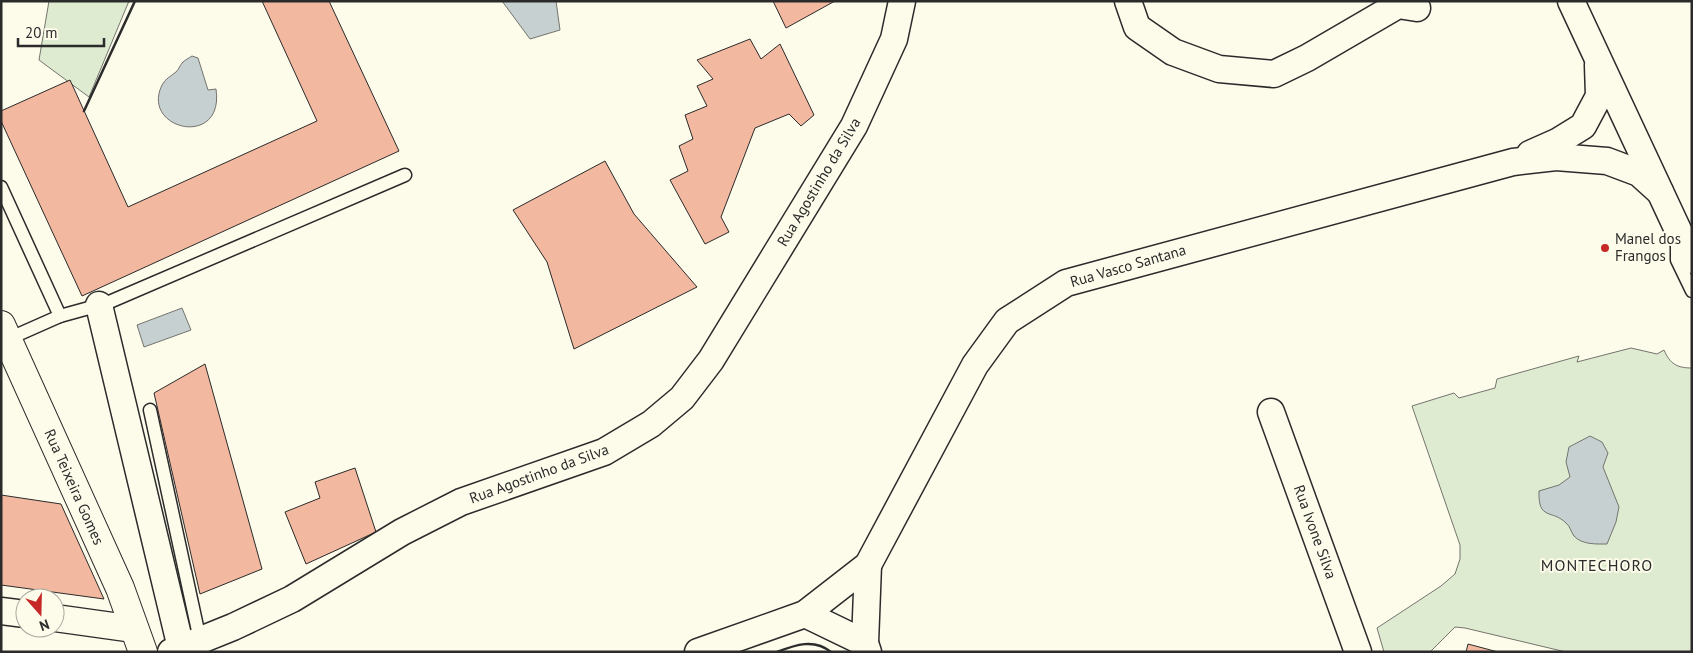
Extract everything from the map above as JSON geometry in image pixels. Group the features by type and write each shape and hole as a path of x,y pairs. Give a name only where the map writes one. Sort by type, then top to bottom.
{"main road":[{"name":"Rua Teixeira Gomes","path":"4,332 120,588 138,640"}],"street":[{"name":"Rua Agostinho da Silva","path":"184,646 292,599 402,532 461,502 604,452 651,424 682,398 711,360 854,126 894,39 902,1"},
{"path":"1128,1 1137,26 1173,52 1219,69 1274,74 1307,58 1398,5 1417,8"},
{"path":"1571,1 1692,260"},
{"name":"Rua Vasco Santana","path":"1513,162 1557,142 1583,126 1599,96 1597,58"},
{"name":"Rua Vasco Santana","path":"698,652 805,614 868,565 975,365 1007,321 1066,283 1513,162 1556,157 1607,161 1639,173 1660,192"},
{"path":"99,305 184,646"},
{"name":"Rua Ivone Silva","path":"1271,412 1358,652"},
{"path":"805,614 867,647 868,565"},
{"path":"1,611 15,613"},
{"path":"65,621 138,640"}],"lane":[{"path":"4,332 107,303 405,175"},
{"path":"1,187 60,316"},
{"path":"1677,229 1677,260 1692,291"},
{"path":"150,410 184,646"}],"green space":[{"path":"49,1 129,1 89,97 39,60"},
{"path":"1631,348 1657,354 1664,350 1669,359 1675,364 1692,368 1692,652 1566,652 1455,627 1430,652 1384,652 1377,628 1441,586 1455,574 1460,559 1460,545 1412,406 1454,393 1459,398 1495,388 1497,379 1579,356 1577,362"}],"shaded area":[{"path":"502,1 556,1 560,30 530,39"},
{"path":"192,56 198,58 208,90 216,89 215,108 208,120 197,126 184,126 172,122 162,113 158,101 163,83 176,72 183,62"},
{"path":"182,308 191,330 144,347 137,325"},
{"path":"1590,436 1602,442 1608,453 1603,467 1619,507 1616,522 1607,544 1590,543 1577,539 1566,523 1543,511 1539,500 1539,491 1559,485 1570,477 1566,462 1569,447"}],"building":[{"path":"262,1 329,1 399,151 82,296 1,121 1,111 70,80 128,207 317,121"},
{"path":"773,1 835,1 786,28"},
{"path":"750,39 761,59 780,44 814,115 801,126 789,114 755,128 721,217 729,232 705,244 670,180 688,171 679,146 693,139 685,115 707,106 697,86 713,79 697,60"},
{"path":"605,161 634,214 697,287 574,349 547,262 513,210"},
{"path":"205,364 262,569 200,594 154,393"},
{"path":"355,468 376,532 306,564 285,512 320,498 315,482"},
{"path":"1,495 61,504 104,599 65,594 65,588 23,588 1,585"},
{"path":"1468,644 1498,652 1466,652"}],"wall":[{"path":"84,111 135,1"},
{"path":"777,652 804,644 818,645 831,652"}],"place":[{"name":"Manel dos Frangos","path":"1605,248"}],"district":[{"name":"MONTECHORO","path":"1597,565"}]}
